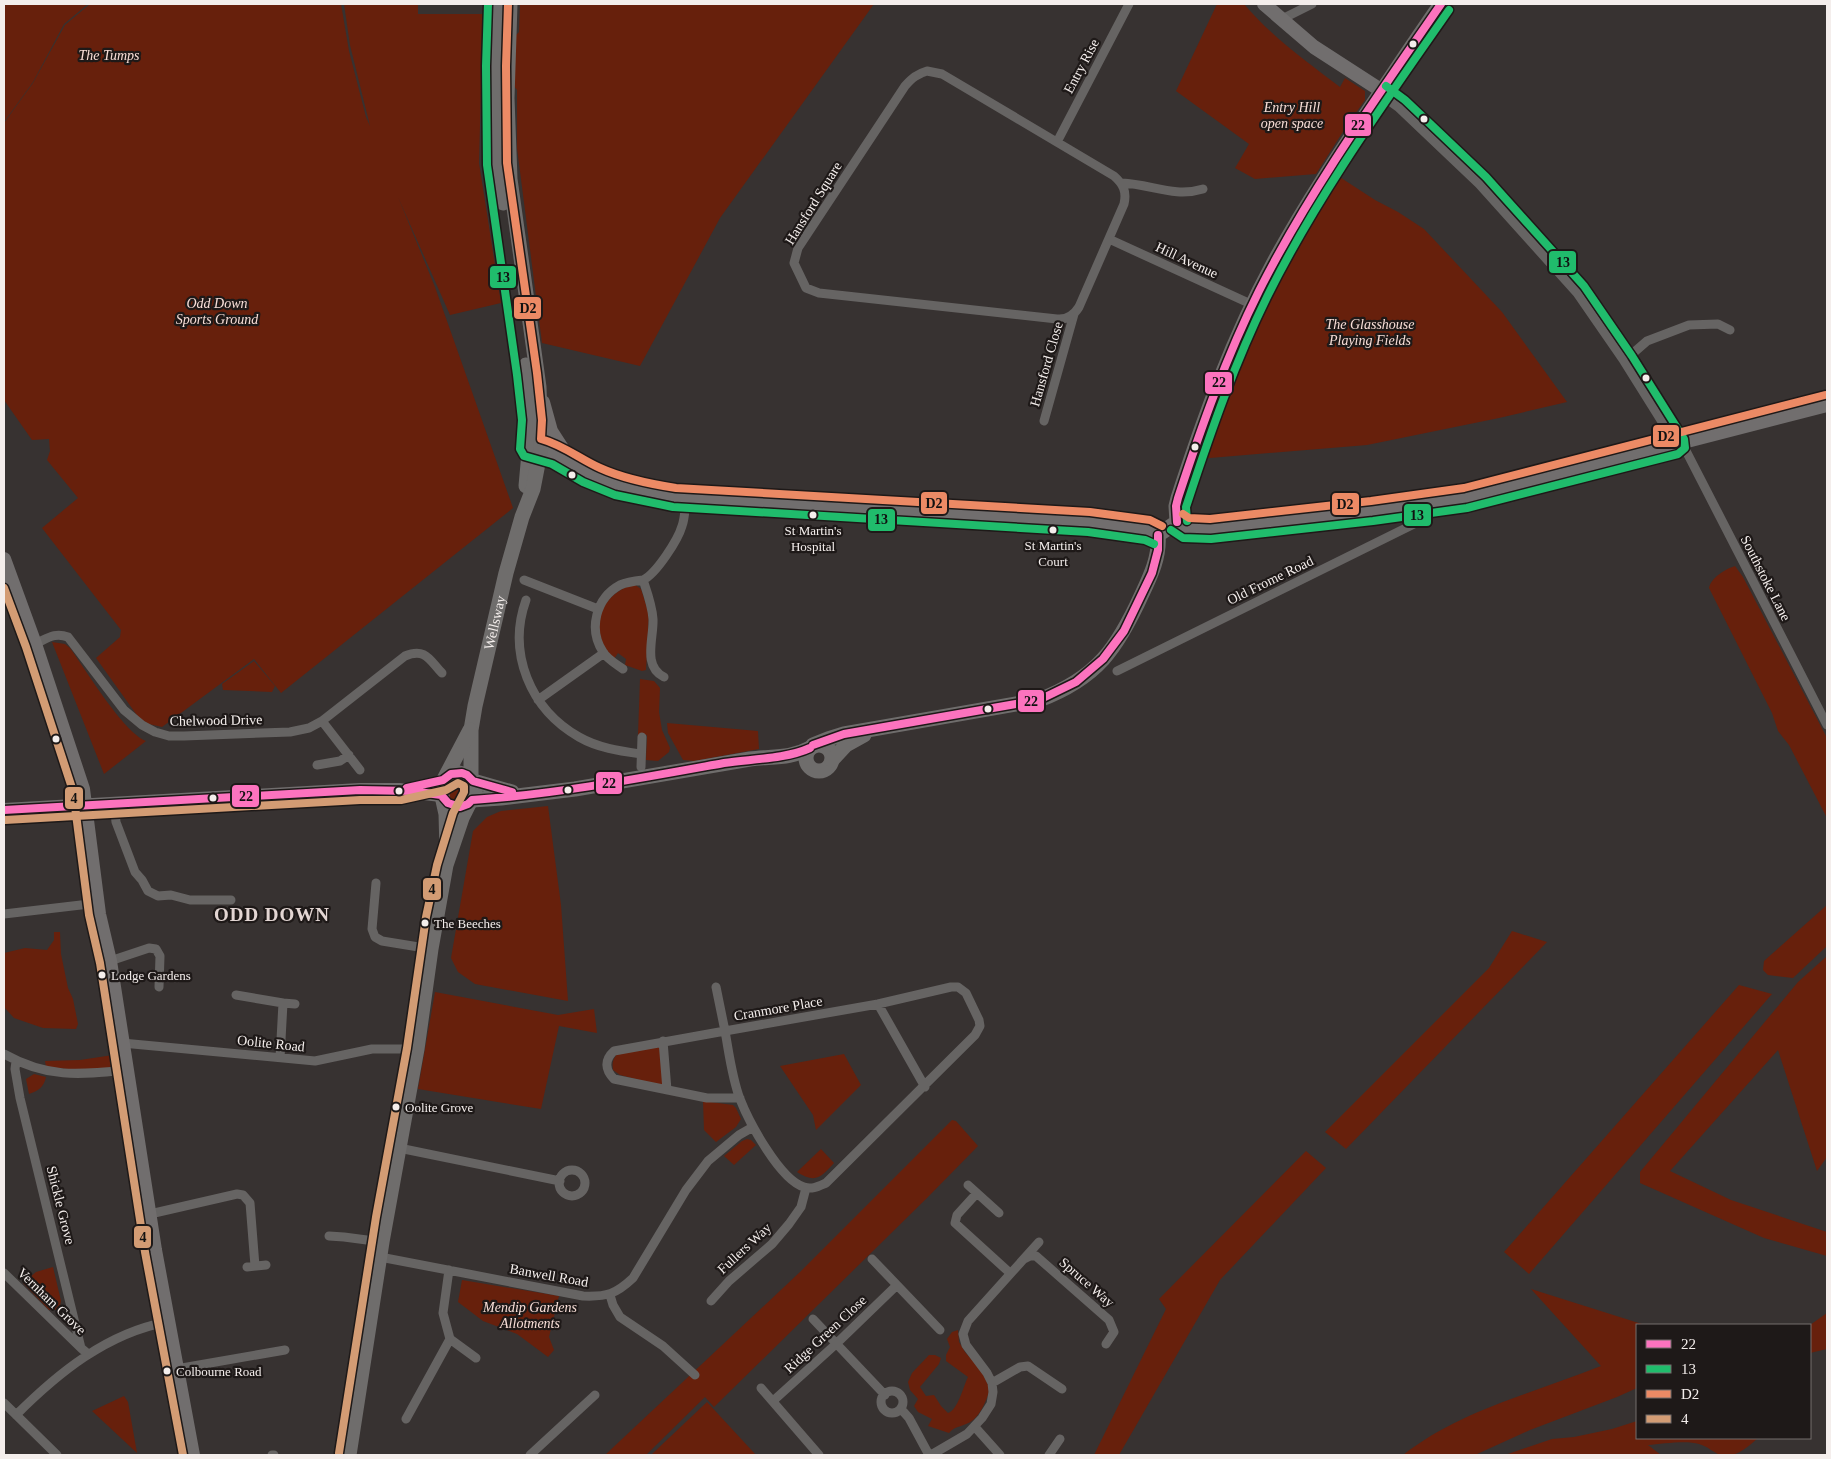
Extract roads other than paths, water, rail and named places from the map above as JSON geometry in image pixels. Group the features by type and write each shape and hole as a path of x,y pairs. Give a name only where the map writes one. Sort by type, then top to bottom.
{"main road":[{"name":"Wellsway","path":"349,1455 381,1250 417,1048 446,865 447,840 440,787 470,730 506,573 522,517 536,448 539,387 511,186 501,91 498,4"},
{"name":"Wellsway","path":"510,4 501,91 497,164 536,448"},
{"path":"442,798 448,805 458,807 470,802 575,789 758,758 792,756 828,738 1039,700 1060,692 1077,682 1101,662 1113,648 1129,622 1155,562 1159,545 1158,535 1177,522 1176,506 1178,498 1206,415 1273,264 1311,199 1441,4"},
{"name":"Wellsway","path":"446,865 462,818 475,792 472,780 470,730"},
{"path":"758,758 809,767 816,771 824,770 851,742 878,730"},
{"path":"809,767 806,763 806,755 811,747 821,745 828,748 832,760"},
{"path":"445,778 455,772 462,773 472,780 493,788 523,794"}],"street":[{"name":"Entry Rise","path":"1057,142 1129,4"},
{"path":"1264,4 1314,47 1381,92"},
{"path":"1282,20 1312,4"},
{"name":"Hansford Square","path":"1074,314 1062,320 819,293 806,288 794,263 798,248 906,86 920,73 934,72 942,74 1114,176 1122,183"},
{"name":"Southstoke Lane","path":"1381,92 1500,207 1577,293 1679,444 1827,725"},
{"path":"1074,314 1109,239 1126,197 1122,183 1166,191 1190,193 1203,189"},
{"name":"Hill Avenue","path":"1109,239 1253,306"},
{"name":"Hansford Close","path":"1044,421 1074,314"},
{"path":"1624,361 1646,341 1689,325 1718,324 1730,330"},
{"path":"539,387 551,431 560,448 573,464"},
{"path":"1177,522 1184,528 1210,528 1422,505 1486,494 1827,405"},
{"path":"536,448 551,451 595,476 623,487 686,499 1090,522 1148,530 1158,535"},
{"path":"624,669 604,654 596,635 595,626 598,609 603,600 613,590 626,583 643,580 651,574 676,539 682,526 686,499"},
{"name":"Old Frome Road","path":"1117,671 1416,523 1422,519 1422,505"},
{"path":"4,558 75,762 86,805 98,903 110,961 167,1322 193,1455"},
{"path":"524,580 598,609"},
{"path":"643,580 653,618 651,662 656,673 664,677"},
{"path":"526,600 519,629 519,646 529,682 538,700 557,721 579,737 615,750 642,754"},
{"name":"Chelwood Drive","path":"35,644 54,635 60,634 68,637 124,710 142,726 169,736 290,732 309,728 322,721 412,653 426,656 433,661 442,673"},
{"path":"538,700 604,654"},
{"path":"322,721 360,770"},
{"path":"641,768 642,737"},
{"path":"317,765 340,762 349,755"},
{"path":"399,790 445,778"},
{"path":"4,810 360,790 399,790 442,798"},
{"path":"114,804 116,822 135,872 148,891 158,896 171,895 190,900 231,900"},
{"path":"376,883 372,929 375,938 382,941 432,949"},
{"path":"4,914 98,903"},
{"path":"110,961 149,948 156,949 160,956 159,987"},
{"path":"716,987 725,1031 614,1051 608,1056 606,1062 608,1070 614,1079 706,1098 740,1098"},
{"name":"Cranmore Place","path":"952,987 958,987 966,993 979,1020 978,1030 925,1087 826,1183 806,1188 798,1185 770,1155 753,1127 740,1098 725,1031 878,1004 952,987"},
{"path":"236,995 295,1004"},
{"path":"280,1058 283,1003"},
{"path":"878,1004 925,1087"},
{"path":"663,1042 667,1090"},
{"name":"Oolite Road","path":"122,1043 315,1061 372,1049 417,1048"},
{"path":"4,1054 16,1061 37,1068 68,1074 126,1070"},
{"name":"Shickle Grove","path":"16,1061 15,1069 20,1098 84,1351"},
{"path":"695,1375 663,1346 620,1317 610,1295 622,1288 633,1278 686,1190 708,1161 739,1135 753,1127"},
{"path":"399,1148 560,1181"},
{"path":"968,1185 999,1213"},
{"name":"Fullers Way","path":"712,1301 729,1281 772,1244 789,1224 801,1207 806,1188"},
{"path":"977,1193 957,1215 955,1223 1010,1273"},
{"path":"150,1214 242,1194 250,1203 251,1267 266,1265"},
{"name":"Banwell Road","path":"329,1236 344,1237 449,1270 583,1296 610,1295"},
{"path":"901,1409 909,1418 930,1455 967,1434 975,1427 990,1404 993,1392 992,1383 987,1373 966,1345 963,1334 968,1321 1039,1242"},
{"name":"Spruce Way","path":"1024,1259 1036,1256 1109,1320 1114,1332 1106,1344"},
{"path":"872,1260 940,1330"},
{"path":"449,1270 443,1313 450,1339 476,1358"},
{"name":"Vernham Grove","path":"4,1274 84,1351"},
{"name":"Ridge Green Close","path":"773,1401 896,1286"},
{"path":"813,1319 885,1394"},
{"path":"16,1415 84,1351 141,1328 167,1322"},
{"path":"406,1419 450,1339"},
{"path":"176,1369 285,1350"},
{"path":"992,1383 1020,1367 1028,1366 1062,1389"},
{"path":"761,1388 819,1455"},
{"path":"891,1392 900,1394 903,1400 901,1409 895,1413 885,1410 882,1404 885,1394 891,1392"},
{"path":"530,1455 595,1395"},
{"path":"4,1403 57,1455"},
{"path":"975,1427 1000,1455"},
{"path":"1049,1455 1060,1439"}],"place":[{"name":"St Martin's Hospital","path":"813,515"},
{"name":"St Martin's Court","path":"1053,530"},
{"name":"The Beeches","path":"425,923"},
{"name":"Lodge Gardens","path":"102,975"},
{"name":"Oolite Grove","path":"396,1107"},
{"name":"Colbourne Road","path":"167,1371"}],"district":[{"name":"ODD DOWN","path":"272,914"}],"park label":[{"name":"The Tumps","path":"109,55"},
{"name":"Entry Hill open space","path":"1292,116"},
{"name":"Odd Down Sports Ground","path":"217,312"},
{"name":"The Glasshouse Playing Fields","path":"1370,332"},
{"name":"Mendip Gardens Allotments","path":"530,1315"}]}
